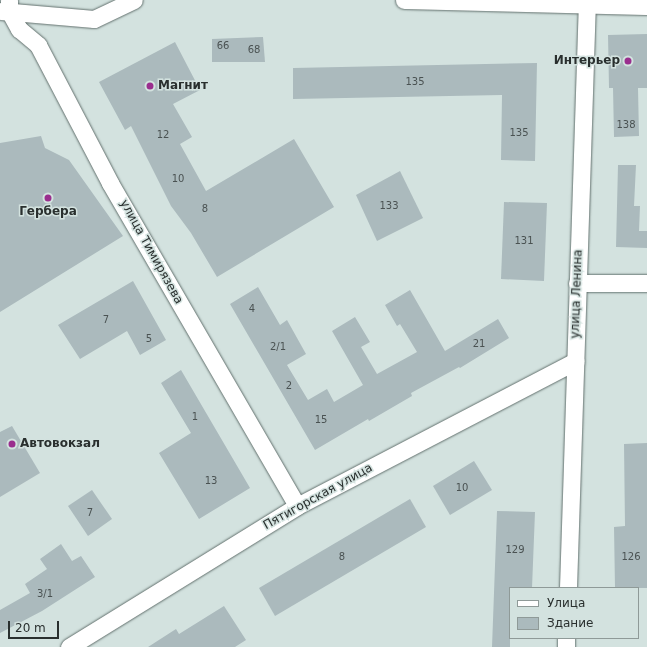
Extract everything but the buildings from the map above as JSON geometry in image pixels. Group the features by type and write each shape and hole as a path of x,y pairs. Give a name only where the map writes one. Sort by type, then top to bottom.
{"street":[{"path":"6,8 94,19 134,0"},
{"path":"404,0 587,3 647,6"},
{"name":"улица Ленина","path":"568,587 587,3"},
{"name":"улица Тимирязева","path":"6,8 19,29 38,45 110,183 134,221 149,251 297,506"},
{"path":"578,283 647,283"},
{"name":"Пятигорская улица","path":"69,647 297,506 575,361"}],"place":[{"name":"Интерьер","path":"628,61"},
{"name":"Магнит","path":"150,86"},
{"name":"Гербера","path":"48,198"},
{"name":"Автовокзал","path":"12,444"}]}
